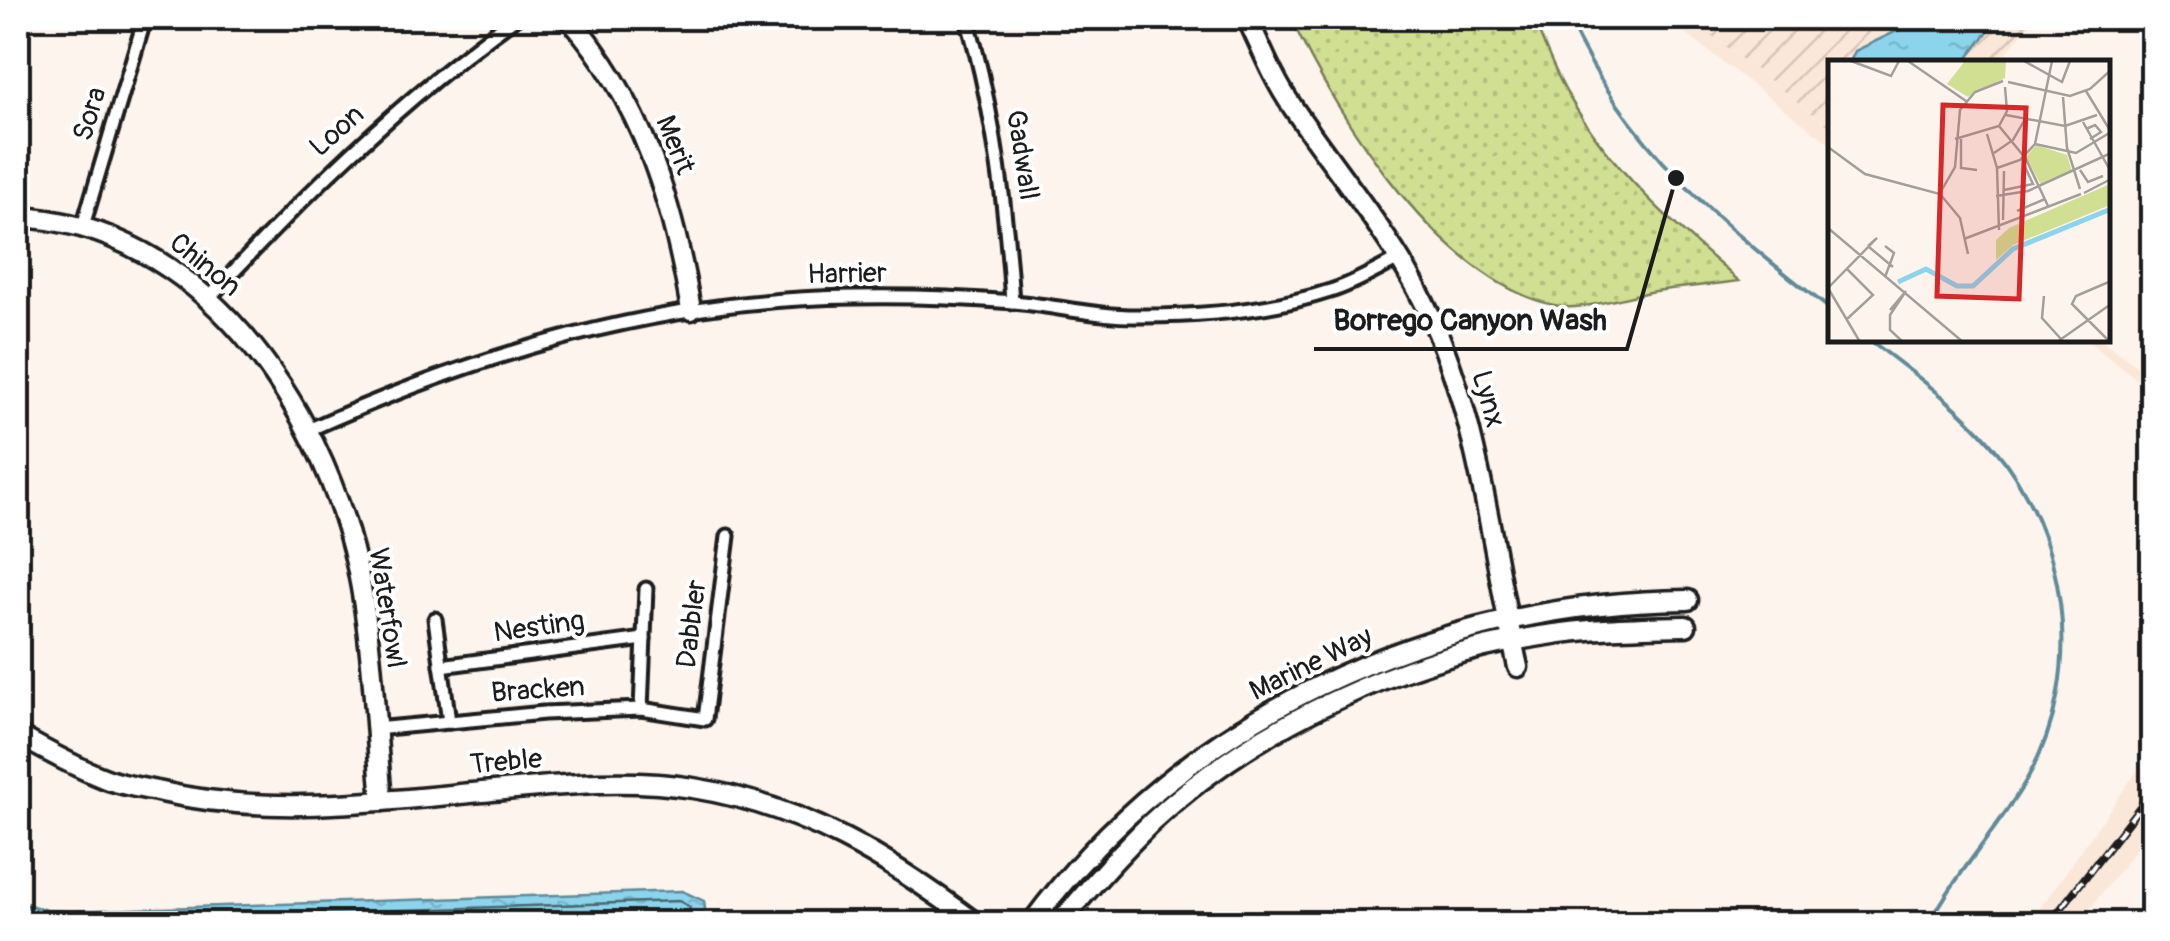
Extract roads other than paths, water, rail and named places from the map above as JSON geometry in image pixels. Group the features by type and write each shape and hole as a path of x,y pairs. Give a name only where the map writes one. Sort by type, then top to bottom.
{"street":[{"name":"Sora","path":"84,226 145,18"},
{"name":"Loon","path":"208,299 315,184 457,59 514,18"},
{"name":"Merit","path":"570,18 590,41 644,134 673,221 691,310"},
{"name":"Gadwall","path":"968,18 996,138 1012,302"},
{"name":"Lynx","path":"1247,18 1289,102 1399,259 1432,318 1458,392 1518,667"},
{"name":"Chinon","path":"18,217 84,226 146,252 208,299 256,349 306,431"},
{"name":"Harrier","path":"306,431 405,388 518,348 691,310 856,296 1012,302 1140,316 1213,312 1334,290 1399,259"},
{"name":"Waterfowl","path":"306,431 344,522 356,566 382,801"},
{"name":"Dabbler","path":"705,718 728,536"},
{"path":"641,710 646,589"},
{"name":"Marine Way","path":"1032,924 1051,896 1122,822 1188,766 1281,704 1412,646 1507,618 1578,605 1688,600"},
{"path":"435,619 449,722"},
{"name":"Marine Way","path":"1059,924 1102,872 1154,820 1250,748 1333,701 1406,672 1512,641 1616,628 1686,626"},
{"name":"Nesting","path":"442,666 644,638"},
{"name":"Bracken","path":"376,729 544,713 641,710 705,718"},
{"name":"Treble","path":"18,735 109,780 186,798 254,806 310,807 594,782 695,788 805,819 855,841 978,924"}],"water":[{"path":"1924,18 1998,18 1966,60 1851,60 1855,51"},
{"path":"682,891 704,901 705,909 696,919 582,924 18,923 18,902 47,910 71,911"}],"waterway":[{"path":"1568,18 1618,106 1648,145 1714,213 1828,307"},
{"path":"1873,342 1964,415 2017,480 2038,520 2052,562 2060,606 2062,651 2058,695 2046,738 2016,797 1929,924"}],"railway":[{"path":"2049,924 2152,791"}],"place":[{"name":"Borrego Canyon Wash","path":"1676,178"}]}
